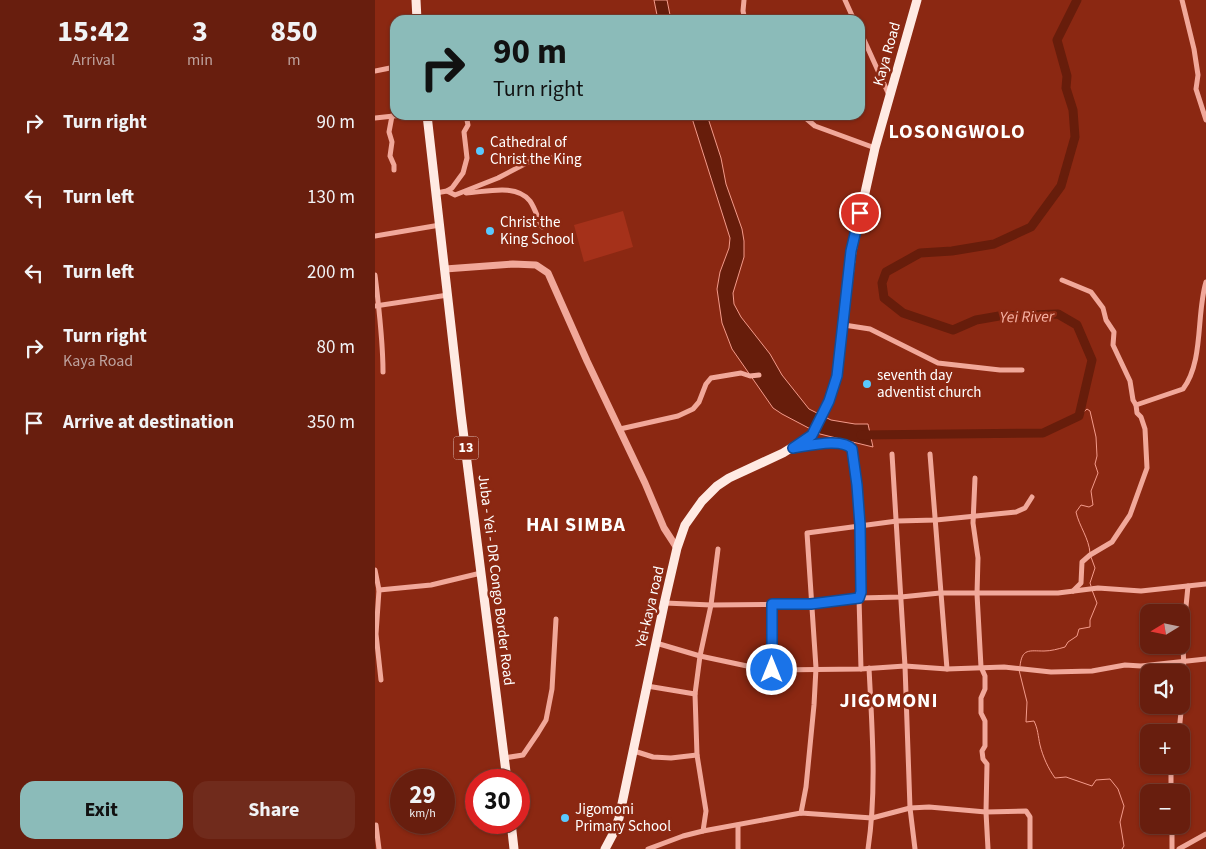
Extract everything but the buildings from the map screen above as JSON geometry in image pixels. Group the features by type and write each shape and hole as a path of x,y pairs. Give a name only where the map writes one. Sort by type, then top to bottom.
{"main road":[{"path":"416,0 417,15"},
{"name":"Kaya Road","path":"812,435 826,408 837,376 851,251 875,148 917,0"},
{"name":"Juba - Yei - DR Congo Border Road","path":"428,120 447,296 506,769"},
{"name":"Yei-kaya road","path":"605,849 619,818 655,643 677,548 688,521 709,493 729,478 793,448 812,435"},
{"path":"512,834 514,849"}],"street":[{"path":"744,0 744,15"},
{"path":"845,0 852,15"},
{"path":"1182,0 1194,49 1198,75 1196,89 1206,120"},
{"path":"865,42 889,96"},
{"path":"375,71 390,68"},
{"path":"375,118 390,116"},
{"path":"391,120 389,132 392,142 390,156 394,165 393,170"},
{"path":"436,193 452,188 463,173 467,158 464,132 468,125 467,120"},
{"path":"808,120 815,126 875,148"},
{"path":"447,191 455,195 499,178 538,157 567,159"},
{"path":"460,193 511,190 523,194 530,202 542,226"},
{"path":"375,236 440,226"},
{"path":"445,269 513,264 536,265 547,273 621,430 664,528 677,548"},
{"path":"375,275 377,306 383,343 383,372"},
{"path":"1062,280 1091,292 1103,308 1106,320 1113,332 1113,345 1130,381 1133,400 1145,430 1147,468 1130,515 1112,542 1082,562 1081,583 1072,591"},
{"path":"1136,405 1183,389 1187,383 1197,351 1201,302 1206,282"},
{"path":"377,306 447,296"},
{"path":"844,325 870,329 938,363 1000,370 1022,370"},
{"path":"621,430 678,416 693,409 699,402 706,384 711,378 741,373 759,376"},
{"path":"793,448 826,443 849,445 853,453 860,525 861,586 859,598 861,669"},
{"path":"892,454 905,666 910,808 915,849"},
{"path":"930,454 947,669"},
{"path":"975,478 973,517 978,558 977,594 981,667 985,676 985,689 981,698 981,713 985,721 985,746 982,751 983,759 987,764 986,812 988,849"},
{"path":"801,813 806,787 814,705 815,668 807,533 897,521 973,517 1022,510 1032,497"},
{"path":"703,832 707,811 697,755 695,694 700,656 711,605 718,550"},
{"path":"375,570 379,590 376,634 381,680"},
{"path":"379,590 431,585 482,573"},
{"path":"665,603 711,605 811,604 859,598 901,597 940,593 1059,593 1095,588 1141,592 1206,584"},
{"path":"1180,724 1183,707 1183,637 1187,586"},
{"path":"772,604 772,670"},
{"path":"504,758 523,755 546,720 552,689 556,619"},
{"path":"655,643 700,656 772,670 815,668 861,669 905,666 947,669 981,667 1016,668 1051,672 1092,671 1125,665 1141,666 1206,659"},
{"path":"868,849 872,818 872,725 869,668"},
{"path":"647,686 695,694"},
{"path":"634,750 653,756 671,758 697,755"},
{"path":"649,849 683,836 801,813 872,818 910,808 929,807 986,812 1027,811 1030,817 1031,849"},
{"path":"376,825 379,849"},
{"path":"737,826 738,849"},
{"path":"1172,834 1172,849"},
{"path":"1179,849 1206,834"}],"shaded area":[{"path":"654,0 667,0 670,15 657,15"},
{"path":"693,120 709,120 721,158 726,184 742,229 744,257 733,293 734,304 741,317 770,354 782,375 809,409 831,420 868,424 873,447 820,434 773,408 732,349 722,323 717,289 720,272 729,248 730,238"},
{"path":"623,211 633,247 584,262 574,225"}],"waterway":[{"name":"Yei River","path":"861,435 1043,433 1079,416 1092,360 1077,325 1058,314 999,316 976,320 953,330 903,313 884,298 882,283 886,272 920,253 952,251 994,244 1031,227 1061,186 1075,137 1073,110 1066,88 1067,76 1057,40 1077,0"},
{"path":"1079,416 1087,409 1090,411 1096,437 1097,456 1095,464 1098,473 1091,491 1093,505 1089,507 1081,505 1076,512 1088,542 1090,553"},
{"path":"1091,557 1095,568 1090,583 1091,586"},
{"path":"1020,666 1022,656 1025,653 1030,651 1049,651 1065,647 1068,642 1077,636 1079,629 1090,627 1090,620 1097,603 1092,590"},
{"path":"1019,670 1027,702 1026,722 1034,721 1043,754 1055,778 1066,777 1092,786 1096,780 1110,779 1118,789 1124,806 1120,822 1124,846 1122,849"}],"place":[{"name":"Cathedral of Christ the King","path":"480,151"},
{"name":"Christ the King School","path":"490,231"},
{"name":"seventh day adventist church","path":"867,384"},
{"name":"Jigomoni Primary School","path":"565,818"}],"district":[{"name":"LOSONGWOLO","path":"957,132"},
{"name":"HAI SIMBA","path":"576,525"},
{"name":"JIGOMONI","path":"889,701"}],"route":[{"path":"772,670 772,604 811,604 859,598 861,592 860,525 852,449 849,445 826,443 793,448 812,435 829,401 837,376 851,251 860,213"}]}
